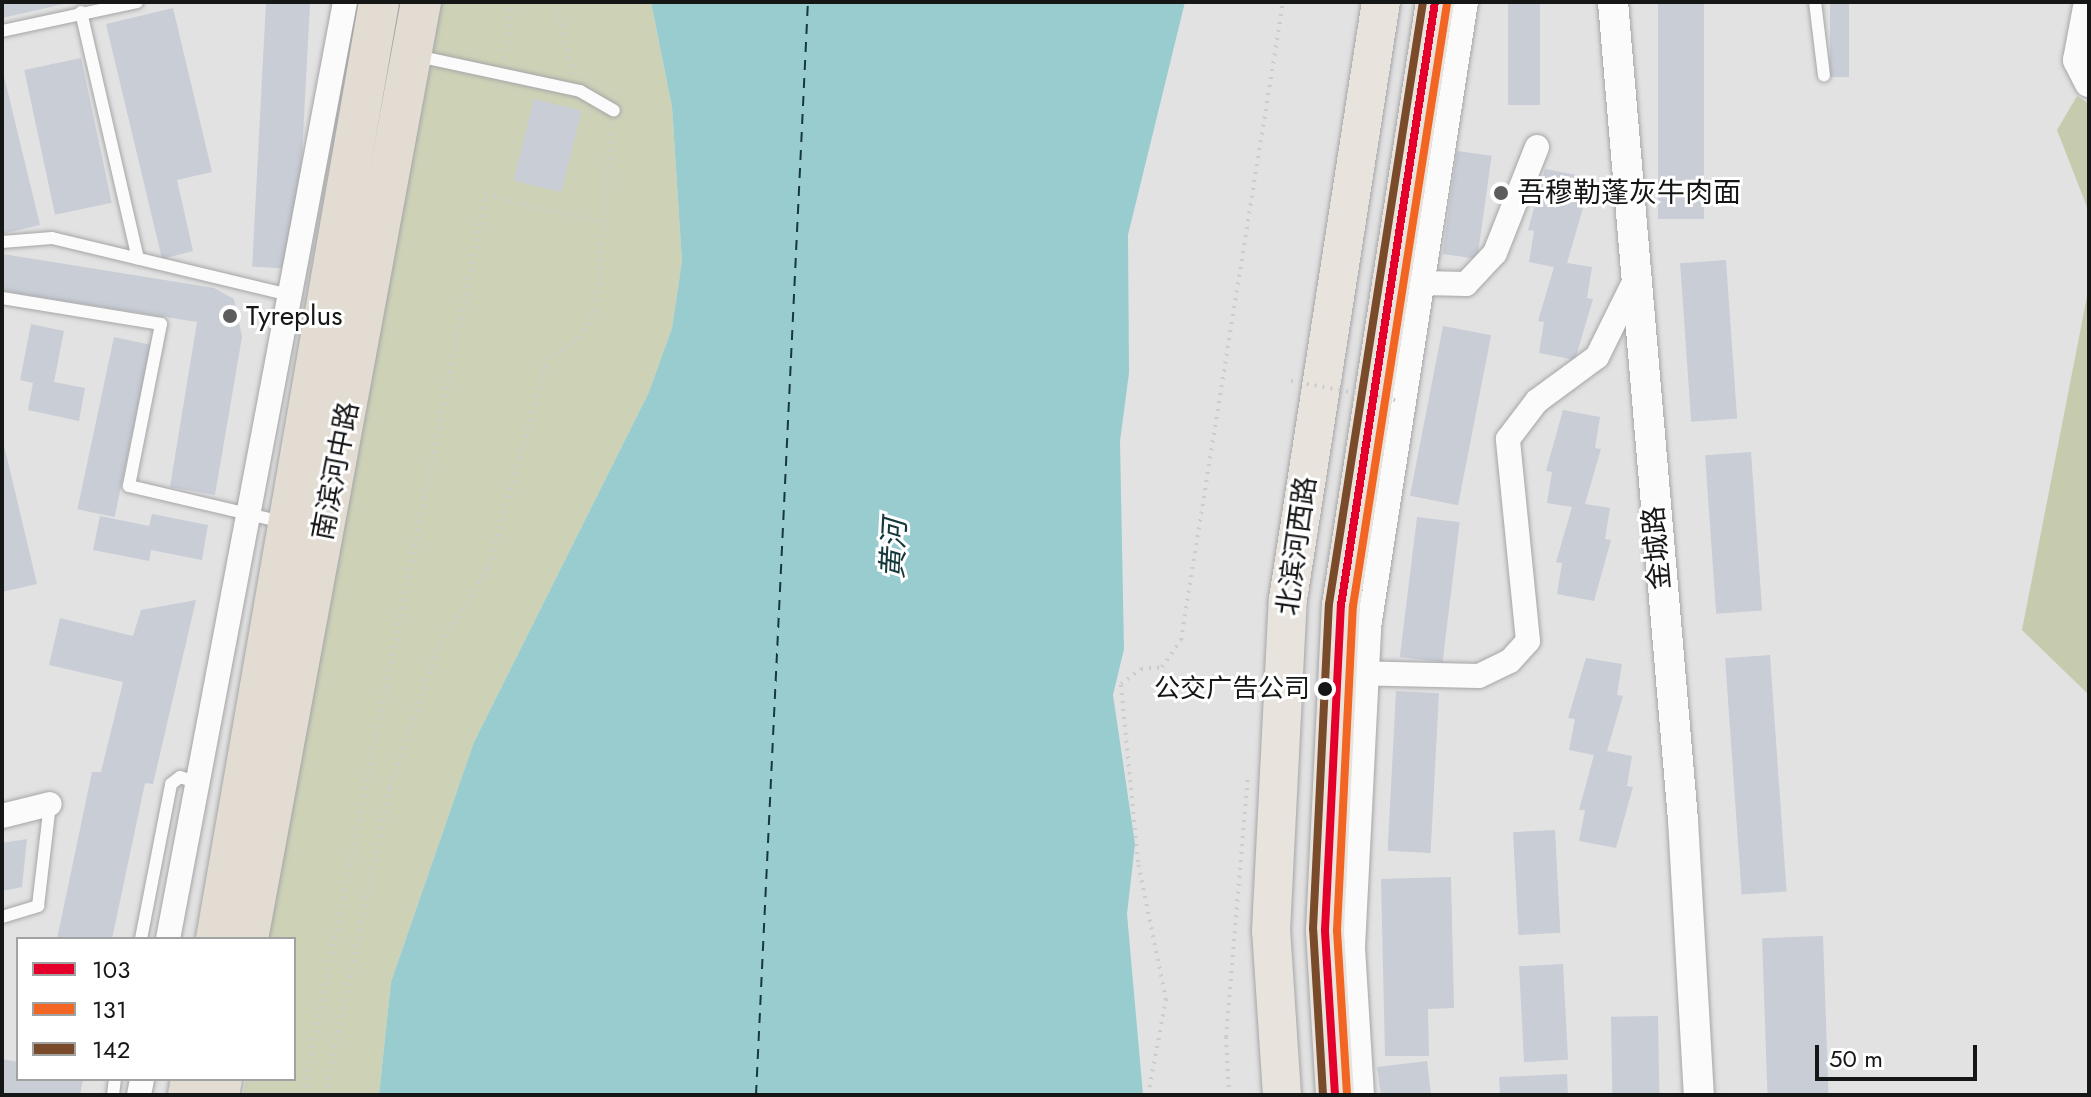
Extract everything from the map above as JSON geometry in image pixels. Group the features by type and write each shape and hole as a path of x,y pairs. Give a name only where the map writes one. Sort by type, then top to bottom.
{"highway":[{"name":"南滨河中路","path":"216,937 379,2"},
{"name":"南滨河中路","path":"248,937 421,2"}],"main road":[{"name":"北滨河西路","path":"1282,1095 1271,931 1288,599 1381,2"},
{"name":"北滨河西路","path":"1335,1095 1325,930 1351,673 1435,2"}],"street":[{"path":"168,937 286,294 345,2"},
{"path":"1362,1095 1353,947 1351,673 1423,283 1466,2"},
{"name":"金城路","path":"1613,2 1699,1095"},
{"path":"2089,2 2078,60 2089,82"},
{"path":"1423,283 1466,284 1495,253 1537,147"},
{"path":"1351,673 1479,676 1510,661 1528,641 1508,439 1537,401 1597,357 1636,278"},
{"path":"2,816 50,804"}],"lane":[{"path":"2,31 137,2"},
{"path":"1815,2 1824,75"},
{"path":"81,12 138,258"},
{"path":"413,55 580,91 614,111"},
{"path":"2,242 52,238 286,294"},
{"path":"2,298 161,324 129,486 289,523"},
{"path":"141,937 171,784 180,777 198,783"},
{"path":"2,917 38,906 50,804"}],"path":[{"path":"502,74 512,2"},
{"path":"556,2 565,56 580,91"},
{"path":"1148,1095 1166,1000 1138,862 1121,684 1141,669 1162,667 1181,640 1283,2"},
{"path":"325,1095 390,787 439,644 489,567 547,359 579,338 596,310 614,111"},
{"path":"303,1095 486,195 604,223"},
{"path":"1291,381 1395,400"}],"green space":[{"path":"441,2 651,2 672,107 682,261 672,328 649,392 474,742 391,982 379,1095 243,1095 246,1081 296,1081 296,937 266,937"},
{"path":"2077,96 2089,104 2089,212 2057,130"},
{"path":"2089,286 2089,695 2022,630"}],"water":[{"name":"黄河","path":"651,2 1185,2 1128,235 1129,373 1120,441 1124,649 1113,695 1135,844 1127,914 1143,1095 379,1095 391,982 474,742 649,392 672,328 682,261 672,107"}],"building":[{"path":"2,2 68,2 68,3 2,18"},
{"path":"266,2 310,4 296,269 252,267"},
{"path":"1508,2 1540,2 1540,105 1508,105"},
{"path":"1658,2 1704,2 1704,219 1658,219"},
{"path":"1830,2 1849,2 1849,77 1830,77"},
{"path":"173,8 212,172 177,180 193,251 162,259 106,24"},
{"path":"81,58 112,203 55,215 24,70"},
{"path":"2,68 40,225 2,234"},
{"path":"534,99 582,111 561,192 514,181"},
{"path":"1457,151 1492,156 1477,259 1443,254"},
{"path":"1545,169 1582,176 1577,207 1583,208 1567,263 1592,267 1587,298 1593,299 1575,360 1539,353 1544,322 1538,321 1554,267 1529,262 1534,231 1528,230"},
{"path":"3,254 214,288 234,299 242,337 215,495 170,487 197,322 2,291"},
{"path":"1726,260 1737,419 1691,422 1680,263"},
{"path":"31,324 64,331 54,382 85,388 79,421 28,410 33,383 20,380"},
{"path":"1443,326 1491,335 1458,505 1410,496"},
{"path":"114,337 151,345 115,517 77,509"},
{"path":"1563,410 1600,417 1595,448 1601,449 1585,504 1610,508 1605,539 1611,540 1594,601 1557,594 1562,563 1556,562 1572,507 1547,503 1552,472 1546,471"},
{"path":"2,437 37,584 2,592"},
{"path":"1751,452 1762,611 1716,614 1705,455"},
{"path":"152,514 208,525 202,560 151,550 149,561 93,550 100,516 149,526"},
{"path":"1417,517 1460,522 1442,662 1400,657"},
{"path":"196,600 153,784 145,783 112,937 57,937 92,772 101,772 123,682 49,665 60,618 133,636 141,610"},
{"path":"1770,655 1787,891 1742,895 1725,658"},
{"path":"1586,658 1622,664 1617,695 1623,696 1607,751 1632,756 1627,786 1633,787 1616,848 1579,841 1585,810 1579,810 1594,755 1569,750 1575,719 1568,718"},
{"path":"1396,691 1439,693 1431,853 1388,851"},
{"path":"1555,830 1560,933 1518,935 1513,832"},
{"path":"27,839 22,887 2,891 2,843"},
{"path":"1451,877 1454,1008 1428,1009 1429,1056 1385,1056 1381,879"},
{"path":"1823,936 1829,1095 1768,1095 1762,938"},
{"path":"1563,964 1568,1060 1524,1062 1519,966"},
{"path":"1658,1016 1659,1095 1612,1095 1611,1017"},
{"path":"2,1059 16,1062 16,1081 83,1081 80,1095 2,1095"},
{"path":"1427,1061 1431,1095 1381,1095 1377,1067"},
{"path":"1567,1074 1568,1095 1500,1095 1499,1077"}],"ferry route":[{"path":"756,1095 808,2"}],"transit line":[{"name":"142","path":"1323,1095 1313,929 1329,604 1423,2"},
{"name":"103","path":"1335,1095 1325,930 1341,605 1435,2"},
{"name":"131","path":"1347,1094 1337,930 1353,606 1447,4"}],"place":[{"name":"吾穆勒蓬灰牛肉面","path":"1501,193"},
{"name":"Tyreplus","path":"230,316"},
{"name":"公交广告公司","path":"1325,689"}]}
